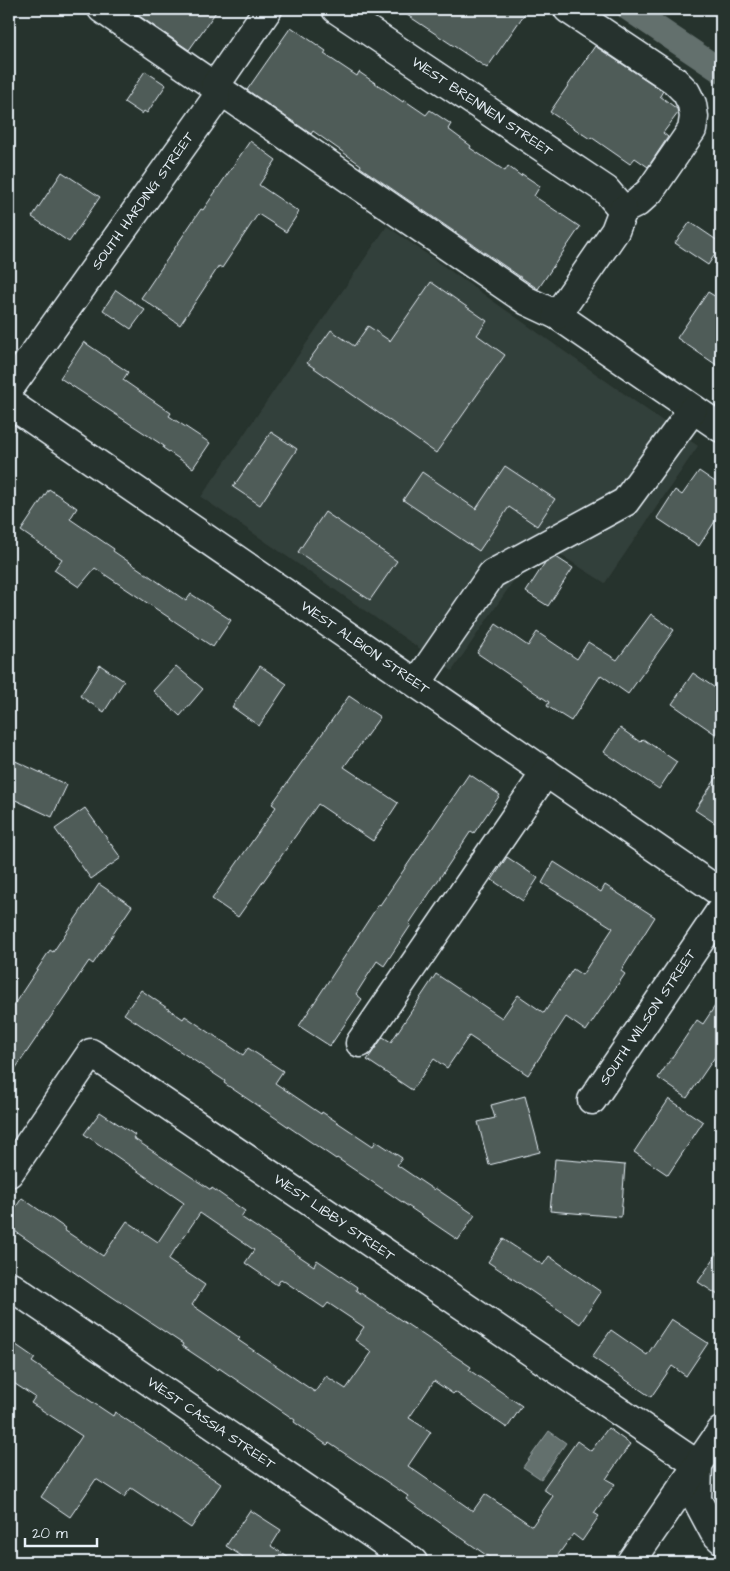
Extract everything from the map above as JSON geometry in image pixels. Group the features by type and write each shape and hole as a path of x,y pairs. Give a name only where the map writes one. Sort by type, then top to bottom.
{"street":[{"path":"102,9 527,301 557,315 721,428"},
{"name":"SOUTH HARDING STREET","path":"9,389 216,98 215,86 268,9"},
{"name":"WEST BRENNEN STREET","path":"336,9 606,190 622,210"},
{"path":"557,315 615,231 622,210 637,203 650,191 692,130 694,118 692,104 686,92 674,80 568,9"},
{"name":"WEST ALBION STREET","path":"9,403 721,893"},
{"path":"417,683 492,574 625,502 693,409"},
{"path":"360,1043 546,772"},
{"name":"SOUTH WILSON STREET","path":"592,1100 721,910"},
{"name":"WEST LIBBY STREET","path":"9,1173 90,1053 698,1465"},
{"name":"WEST CASSIA STREET","path":"9,1285 414,1562"},
{"path":"631,1562 721,1431"},
{"path":"698,1465 697,1500 714,1532 721,1539"}],"shaded area":[{"path":"387,226 698,446 605,583 540,542 452,671 201,497"},
{"path":"549,1431 566,1443 541,1479 523,1467"}],"building":[{"path":"129,9 218,9 189,50"},
{"path":"398,9 528,9 487,68"},
{"path":"291,27 326,51 324,54 357,76 359,72 426,115 430,110 451,124 448,129 471,146 470,148 505,171 508,166 521,176 522,174 540,186 534,196 580,227 538,289 360,167 361,165 313,131 311,134 247,90"},
{"path":"595,46 663,91 660,96 677,109 678,113 663,133 668,137 648,167 635,158 630,164 550,112"},
{"path":"145,71 166,85 147,113 144,111 142,114 124,102"},
{"path":"250,141 276,160 259,185 299,212 286,232 258,214 222,268 219,266 180,325 141,298"},
{"path":"62,172 100,197 69,242 32,217"},
{"path":"690,222 721,243 708,265 675,243"},
{"path":"431,282 487,321 477,335 505,355 436,453 307,363 331,330 354,346 368,326 390,341"},
{"path":"116,290 145,310 131,329 103,310"},
{"path":"708,292 721,300 721,368 677,338"},
{"path":"84,342 128,372 123,380 171,413 169,416 210,443 193,468 163,448 164,446 60,378"},
{"path":"271,432 297,449 260,505 233,487"},
{"path":"505,466 555,499 537,526 509,507 479,551 403,500 422,472 476,509"},
{"path":"699,471 721,486 721,512 699,546 657,518 675,490 682,495"},
{"path":"49,489 77,508 70,519 114,549 113,551 186,601 191,594 231,620 213,647 95,568 79,587 54,570 62,559 21,531"},
{"path":"325,512 397,561 370,600 298,552"},
{"path":"556,557 573,568 548,606 526,592 544,564"},
{"path":"651,614 674,630 628,694 601,675 571,721 547,706 549,702 477,653 496,624 528,646 537,632 577,659 588,642 617,660"},
{"path":"100,665 124,681 104,712 80,696"},
{"path":"176,666 203,689 180,716 153,691"},
{"path":"260,666 287,684 259,726 232,707"},
{"path":"693,673 721,692 721,738 672,704"},
{"path":"349,696 380,717 344,767 398,803 373,841 318,804 238,917 212,899 276,807 272,804"},
{"path":"620,728 640,742 643,739 677,762 659,789 604,752"},
{"path":"9,758 67,785 52,817 9,797"},
{"path":"721,771 721,827 695,810"},
{"path":"469,774 500,795 474,833 471,831 409,924 411,925 384,966 377,961 356,994 362,999 330,1046 299,1026 379,904"},
{"path":"85,808 121,858 91,879 55,829"},
{"path":"507,857 538,878 523,901 492,880"},
{"path":"554,862 601,892 605,885 655,917 621,971 625,974 586,1031 566,1017 528,1075 469,1036 447,1068 434,1059 412,1090 367,1060 383,1037 391,1042 436,974 502,1018 518,995 544,1013 573,969 582,975 613,928 542,883"},
{"path":"99,884 132,906 93,964 89,961 9,1078 9,1012 50,950 53,952"},
{"path":"141,990 183,1019 185,1016 243,1055 248,1048 283,1071 275,1083 373,1146 376,1141 402,1158 397,1165 475,1215 458,1240 124,1014"},
{"path":"721,997 721,1048 687,1098 658,1078 697,1020 703,1024"},
{"path":"525,1096 540,1152 489,1165 478,1122 495,1118 491,1105"},
{"path":"669,1099 703,1122 668,1175 634,1152"},
{"path":"100,1112 135,1135 133,1138 245,1211 241,1217 314,1266 317,1260 357,1287 356,1290 471,1367 469,1370 522,1406 507,1428 455,1392 453,1394 434,1381 409,1418 431,1432 408,1466 473,1511 485,1494 532,1526 553,1496 543,1489 577,1441 591,1451 608,1428 630,1444 606,1479 615,1484 594,1513 599,1516 582,1541 573,1534 553,1562 496,1562 406,1499 408,1496 329,1443 327,1445 294,1422 295,1420 219,1368 218,1370 182,1346 183,1344 104,1293 9,1227 9,1217 22,1198 65,1228 64,1230 103,1256 127,1221 158,1242 184,1203 84,1134","holes":["200,1213 254,1250 245,1263 277,1285 281,1279 324,1308 328,1303 364,1327 355,1340 372,1352 346,1389 326,1376 315,1392 238,1340 240,1338 192,1305 205,1285 168,1260"]},
{"path":"555,1159 625,1165 621,1217 550,1211"},
{"path":"503,1239 543,1265 549,1256 601,1292 580,1324 488,1262"},
{"path":"721,1248 721,1297 698,1282"},
{"path":"671,1319 708,1343 686,1376 672,1366 651,1397 592,1357 611,1330 647,1355"},
{"path":"9,1340 35,1358 32,1362 113,1416 115,1412 221,1484 191,1528 131,1488 124,1497 96,1479 70,1517 41,1497 82,1436 31,1403 35,1397 9,1380"},
{"path":"250,1510 281,1530 271,1546 295,1562 251,1562 226,1546"}],"waterway":[{"path":"629,9 721,71"}]}
